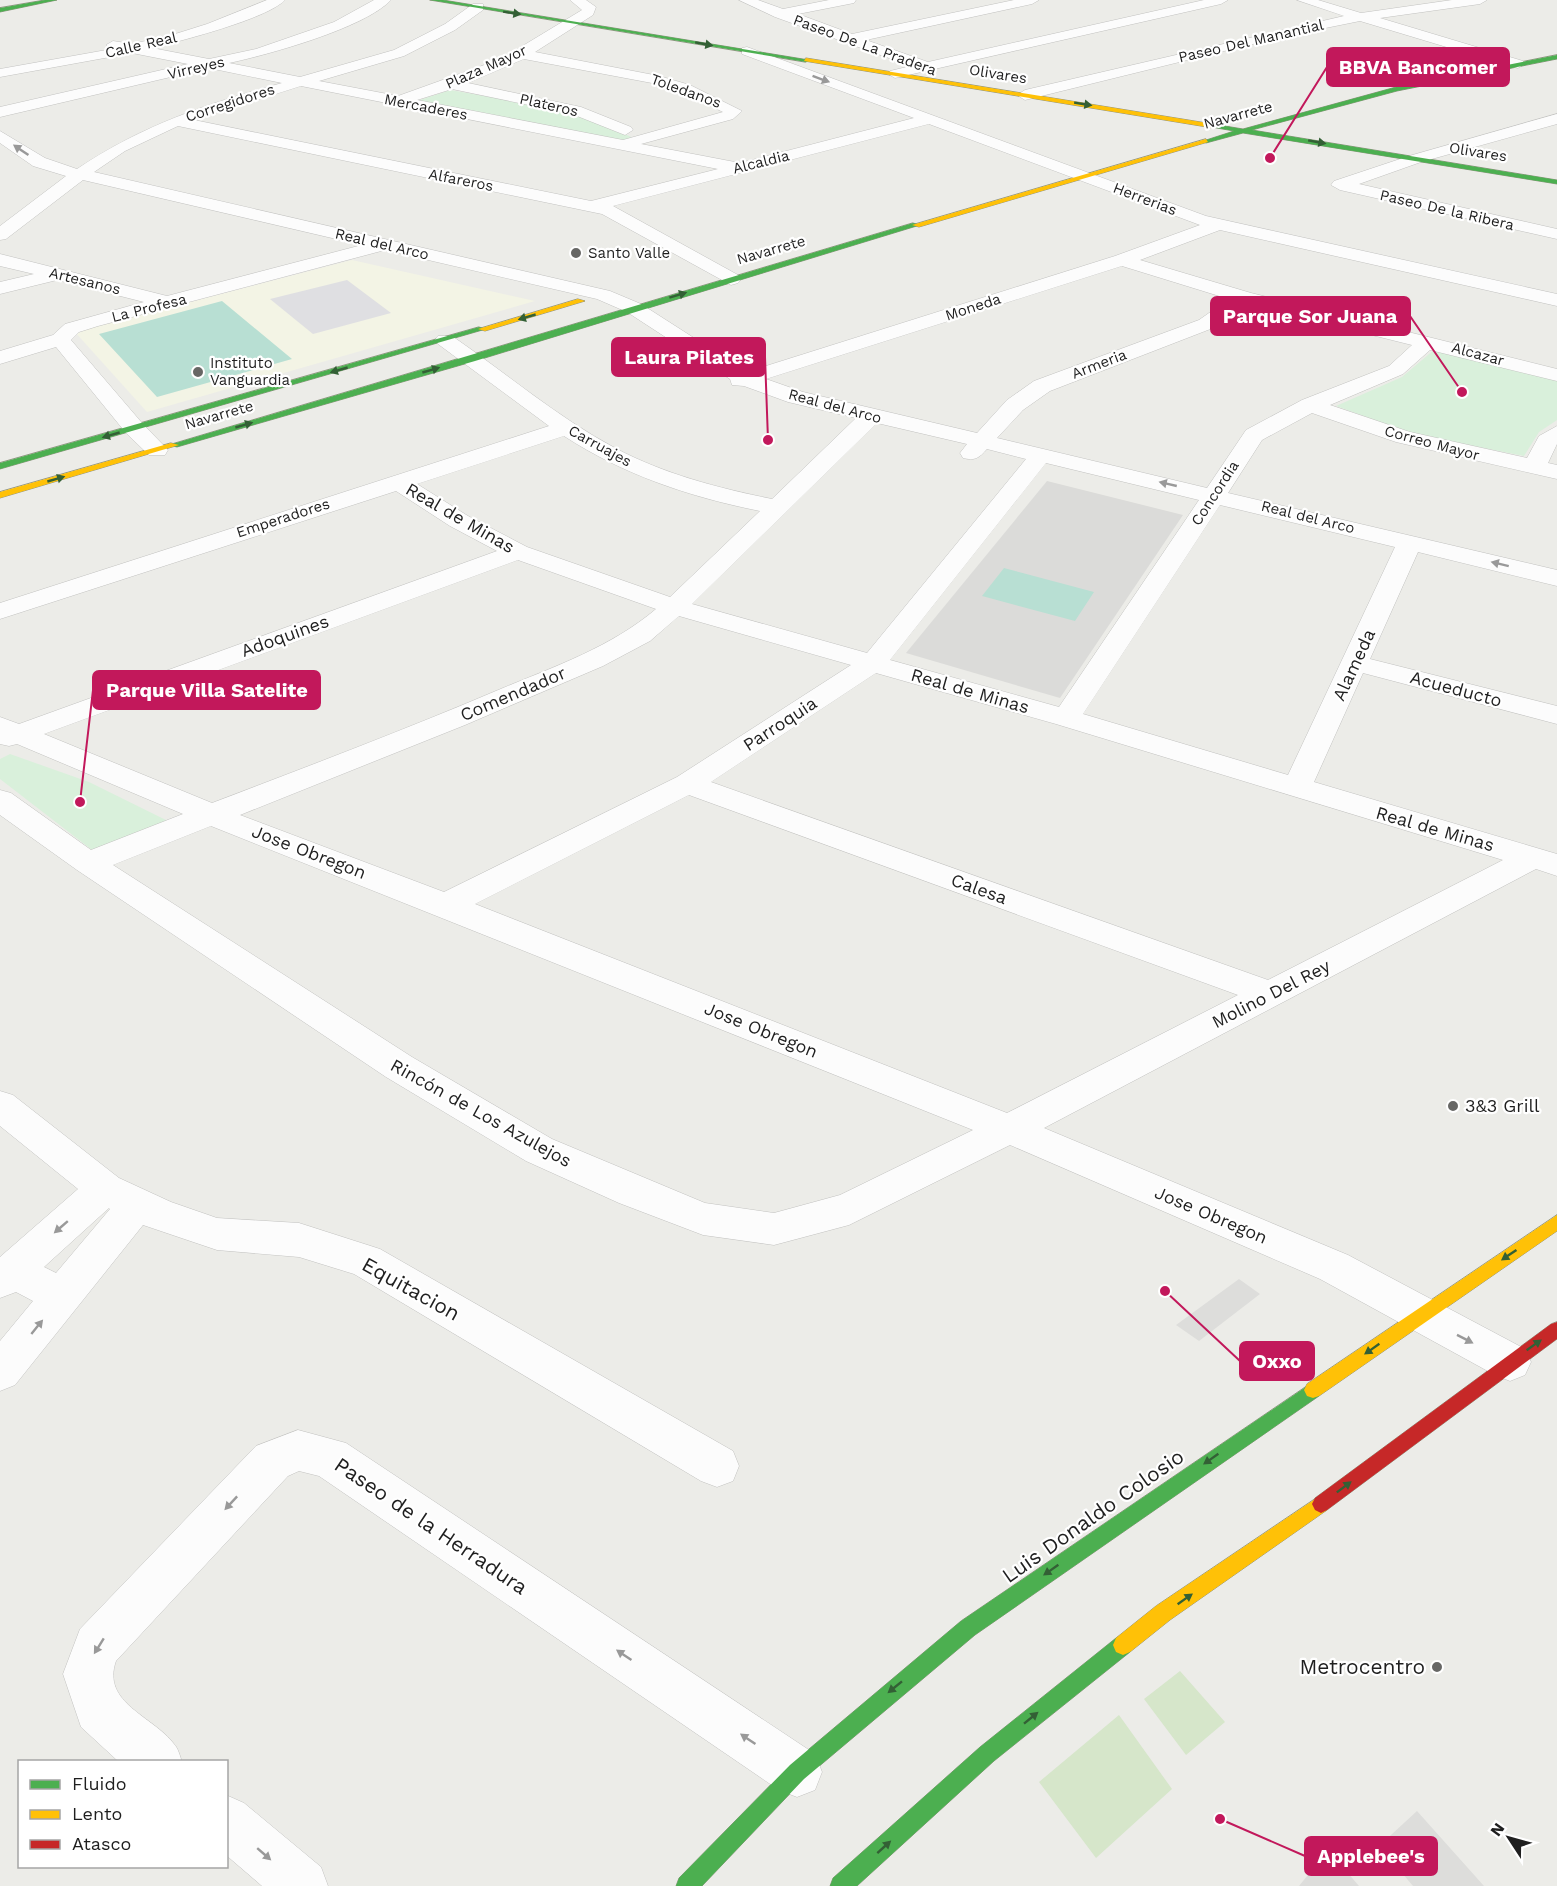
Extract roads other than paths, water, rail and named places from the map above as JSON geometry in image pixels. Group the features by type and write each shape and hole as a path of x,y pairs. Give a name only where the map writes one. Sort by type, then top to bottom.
{"main road":[{"path":"0,2 13,0"},
{"path":"0,10 54,0"},
{"name":"Olivares","path":"433,0 1557,182"},
{"path":"1451,61 1557,44"},
{"name":"Navarrete","path":"0,495 472,358 730,279 1080,167 1246,130 1437,79 1557,57"},
{"name":"Navarrete","path":"1174,133 1239,115"},
{"path":"1033,171 1055,165"},
{"name":"Navarrete","path":"683,272 728,259"},
{"name":"Navarrete","path":"0,466 626,288"},
{"name":"Luis Donaldo Colosio","path":"687,1886 796,1772 968,1628 1557,1222"},
{"path":"841,1886 987,1754 1163,1613 1321,1504 1557,1329"}],"street":[{"name":"Calle Real","path":"0,66 120,47 198,23 257,0"},
{"name":"Calle Real","path":"0,73 219,24 278,0"},
{"name":"Virreyes","path":"0,112 209,65 316,35 355,17 384,0"},
{"name":"Plaza Mayor","path":"396,101 451,84 521,54 590,9 577,0"},
{"name":"Paseo De La Pradera","path":"746,0 984,89"},
{"path":"780,14 849,0"},
{"path":"850,39 1032,0"},
{"path":"895,74 1221,0"},
{"path":"1304,0 1518,64"},
{"name":"Paseo Del Manantial","path":"1025,95 1232,44 1361,17 1480,0"},
{"name":"Corregidores","path":"0,235 71,180 119,148 176,121 296,82 399,53 450,27 478,7"},
{"name":"Mercaderes","path":"120,47 740,168"},
{"name":"Herrerias","path":"747,51 1055,165 1080,167 1175,211 1219,224 1557,300"},
{"name":"Toledanos","path":"521,54 654,79 686,88 734,111 726,116 622,144"},
{"name":"Plateros","path":"451,84 576,110 643,138"},
{"name":"Alcaldia","path":"593,207 930,119"},
{"path":"1415,159 1557,119"},
{"name":"Alfareros","path":"176,121 593,207 618,215 730,279"},
{"name":"Real del Arco","path":"0,136 71,180 358,253 603,295 634,308 756,398 976,447 1406,551 1557,578"},
{"name":"Paseo De la Ribera","path":"1415,159 1340,185 1557,234"},
{"name":"Real del Arco","path":"0,160 15,170 385,244 512,281 608,316 735,383"},
{"name":"Moneda","path":"735,383 1122,260 1219,224"},
{"name":"La Profesa","path":"0,358 60,339 72,328 91,322 170,303 385,244"},
{"name":"Artesanos","path":"0,260 170,303"},
{"name":"Alcazar","path":"1122,260 1244,297 1557,375"},
{"path":"0,288 59,274"},
{"name":"Armeria","path":"976,447 1015,405 1041,386 1206,324 1244,297"},
{"path":"60,339 134,428 157,450"},
{"name":"Carruajes","path":"445,340 566,428 608,453 664,478 734,499 777,507"},
{"name":"Concordia","path":"1066,718 1254,435 1310,405 1396,370 1428,341"},
{"name":"Correo Mayor","path":"1310,405 1404,437 1557,472"},
{"name":"Comendador","path":"87,863 455,719 593,660 641,634 674,607 865,421"},
{"name":"Emperadores","path":"0,610 566,428"},
{"path":"1534,468 1547,441 1557,433"},
{"name":"Parroquia","path":"446,905 687,784 873,663 1037,462"},
{"name":"Real de Minas","path":"397,481 459,521 518,552 674,607 1066,718 1545,861"},
{"name":"Real del Arco","path":"1406,551 1557,599"},
{"name":"Alameda","path":"1297,788 1406,551"},
{"name":"Adoquines","path":"6,733 518,552"},
{"name":"Acueducto","path":"1356,663 1557,715"},
{"name":"Jose Obregon","path":"6,733 1009,1129 1334,1267 1420,1316 1510,1362"},
{"name":"Calesa","path":"687,784 1270,994"},
{"name":"Rincón de Los Azulejos","path":"0,800 87,863 399,1067 539,1150 633,1192 703,1219 774,1229 849,1209 1009,1129"},
{"name":"Molino Del Rey","path":"1009,1129 1270,994 1545,861"},
{"name":"Equitacion","path":"0,1105 121,1196 217,1234 299,1240 366,1262 717,1466"},
{"path":"6,1276 121,1196"},
{"path":"0,1372 62,1296 121,1196"},
{"path":"6,1276 62,1296"},
{"name":"Paseo de la Herradura","path":"157,1760 98,1710 87,1674 97,1646 272,1461 298,1450 330,1458 796,1772"},
{"path":"228,1823 302,1886"}],"place":[{"name":"BBVA Bancomer","path":"1270,158"},
{"name":"Santo Valle","path":"576,253"},
{"name":"Instituto Vanguardia","path":"198,372"},
{"name":"Parque Sor Juana","path":"1462,392"},
{"name":"Laura Pilates","path":"768,440"},
{"name":"Parque Villa Satelite","path":"80,802"},
{"name":"3&3 Grill","path":"1453,1106"},
{"name":"Oxxo","path":"1165,1291"},
{"name":"Metrocentro","path":"1437,1667"},
{"name":"Applebee's","path":"1220,1819"}]}
